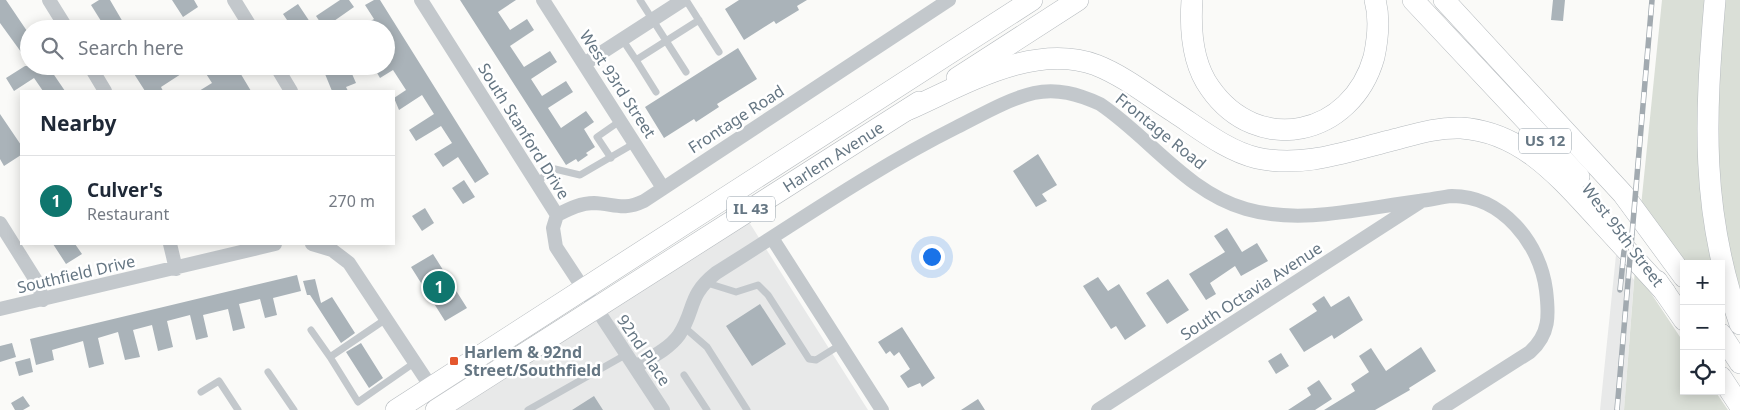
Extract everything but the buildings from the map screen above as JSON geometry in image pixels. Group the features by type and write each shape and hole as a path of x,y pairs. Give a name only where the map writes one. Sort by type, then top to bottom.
{"main road":[{"name":"Harlem Avenue","path":"396,410 1032,0"},
{"name":"Harlem Avenue","path":"441,409 1078,0"},
{"path":"1192,0 1191,23 1194,49 1209,87 1222,102 1251,123 1270,128 1292,130 1311,126 1331,118 1348,104 1361,88 1369,72 1375,51 1378,28 1375,0"},
{"name":"West 95th Street","path":"1413,0 1595,194 1680,314"},
{"name":"West 95th Street","path":"1444,0 1624,194 1680,271"},
{"path":"1715,0 1707,93 1708,171 1718,247 1740,324"},
{"path":"907,110 1007,67 1030,61 1054,59 1077,60 1114,73 1223,144 1254,158 1273,161 1316,160 1439,128 1483,131 1520,146 1558,175 1665,292"},
{"path":"1725,340 1740,363"},
{"path":"1725,383 1740,406"}],"street":[{"path":"49,0 61,20"},
{"path":"234,0 246,20"},
{"name":"South Stanford Drive","path":"421,0 556,215 553,228 556,248 596,309"},
{"name":"West 93rd Street","path":"543,0 663,188"},
{"path":"584,64 685,0"},
{"name":"Frontage Road","path":"556,215 584,204 620,208 632,206 663,188 950,0"},
{"path":"96,75 105,90"},
{"path":"282,75 291,90"},
{"name":"Frontage Road","path":"635,367 669,345 684,327 696,292 704,282 913,149 1005,104 1032,94 1051,91 1084,96 1100,104 1190,179 1224,201 1244,209 1286,216 1453,196 1487,204 1504,214 1528,240 1538,260 1546,285 1549,320 1539,344 1530,352 1439,410"},
{"name":"South Octavia Avenue","path":"1098,410 1423,201"},
{"path":"0,223 37,282 43,300"},
{"path":"772,238 882,410"},
{"path":"170,245 176,269"},
{"name":"Southfield Drive","path":"0,309 176,269 271,245"},
{"path":"316,245 332,250 349,263 431,387"},
{"name":"92nd Place","path":"596,309 663,410"}],"lane":[{"path":"640,0 686,72"},
{"path":"685,0 719,52"},
{"path":"636,60 699,20"},
{"path":"622,39 656,92"},
{"path":"611,158 597,136 620,120"},
{"path":"536,182 555,169 580,175 634,143"},
{"path":"704,282 736,292 758,285 768,295 809,359 816,360 840,345"},
{"path":"330,357 386,318"},
{"path":"684,327 707,348 747,410"},
{"path":"311,330 358,402 414,363"},
{"path":"528,410 627,354"},
{"path":"268,372 294,410"},
{"path":"684,375 707,410"},
{"path":"201,392 219,381 238,410"}],"shaded area":[{"path":"1662,0 1709,0 1715,260 1682,260 1641,206"},
{"path":"1719,0 1740,0 1740,308 1717,217"},
{"path":"749,222 868,410 456,410"},
{"path":"1616,255 1634,280 1624,410 1600,410"},
{"path":"1635,269 1680,337 1680,395 1718,395 1728,410 1624,410"}],"railway":[{"path":"1617,410 1652,0"},
{"path":"1620,290 1624,251"}],"place":[{"name":"Culver's","path":"439,287"},
{"name":"Harlem & 92nd Street/Southfield","path":"454,361"}]}
